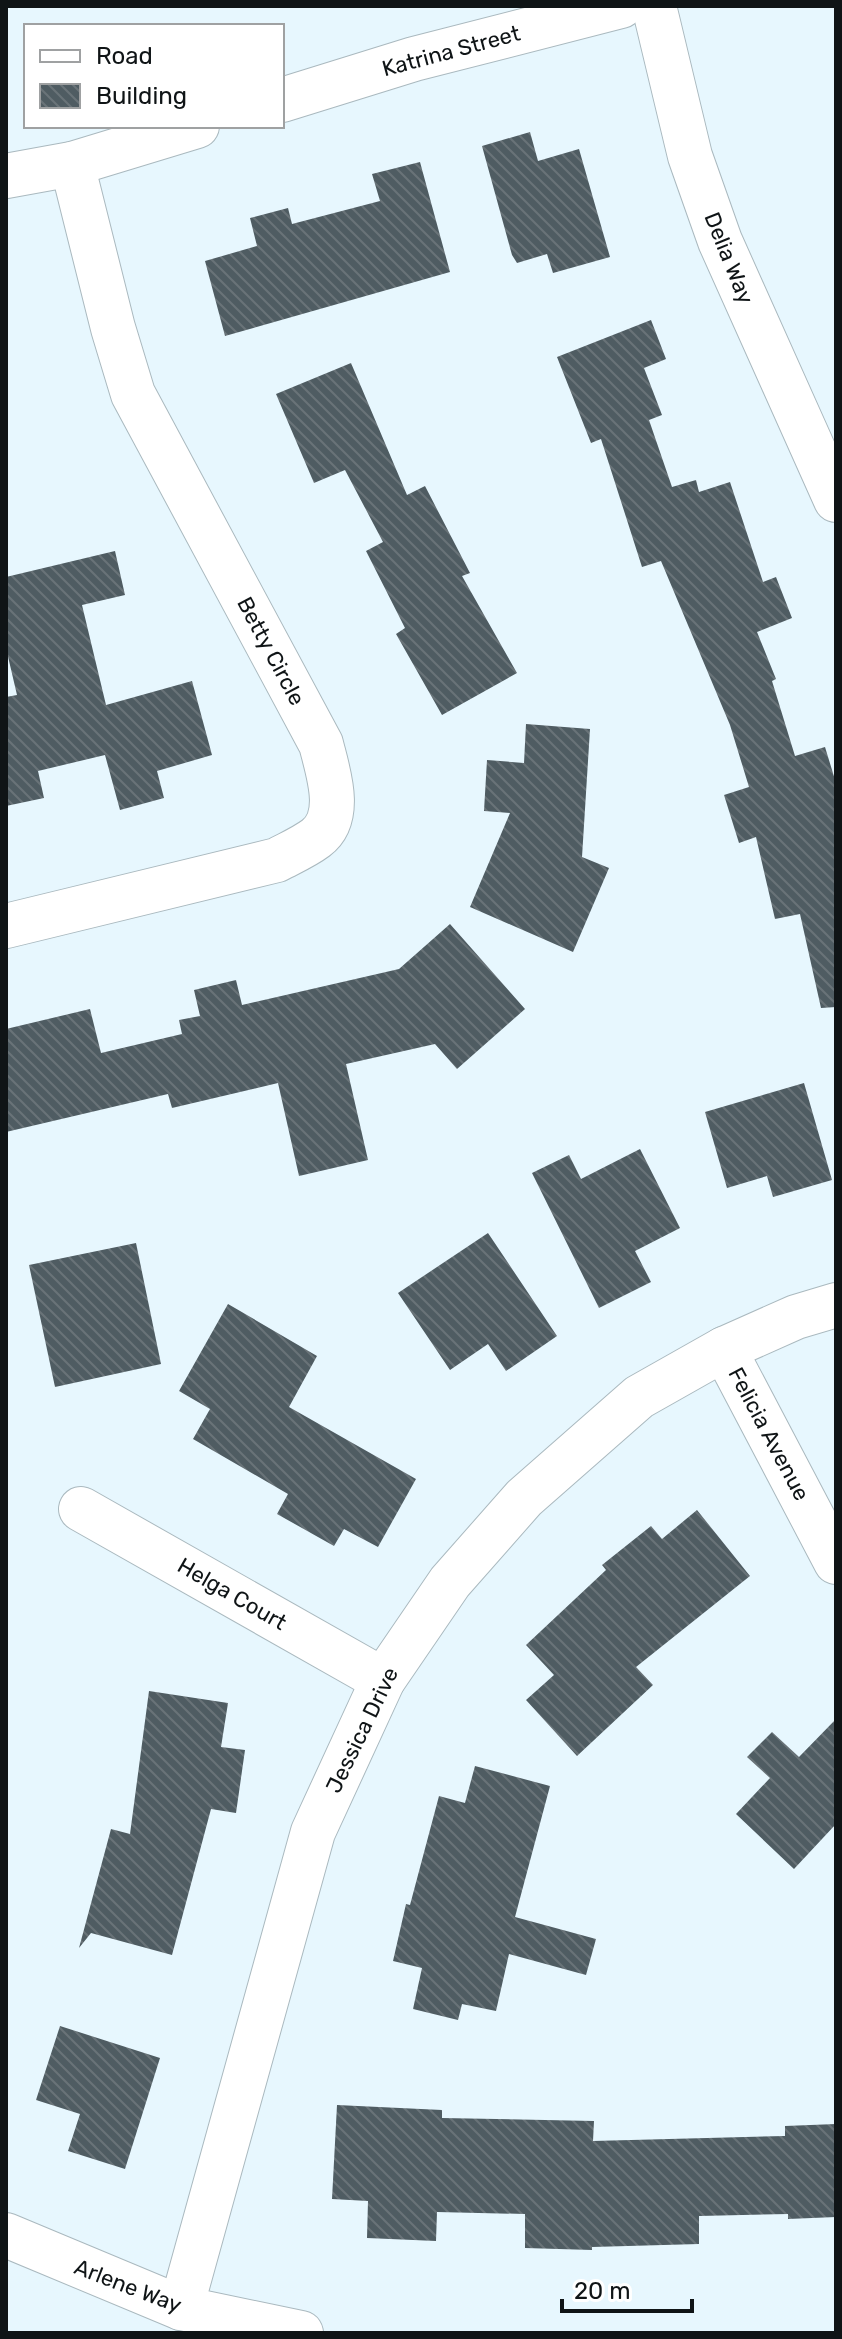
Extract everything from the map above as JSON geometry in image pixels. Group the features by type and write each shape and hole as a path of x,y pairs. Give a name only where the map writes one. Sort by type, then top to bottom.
{"street":[{"name":"Katrina Street","path":"284,99 414,59 621,6"},
{"name":"Delia Way","path":"654,6 690,156 720,241 836,500"},
{"path":"6,176 72,164 190,128"},
{"name":"Betty Circle","path":"6,926 277,860 318,838 331,821 331,784 321,744 133,394 113,328 72,164"},
{"name":"Jessica Drive","path":"181,2308 313,1832 383,1680 450,1582 524,1498 639,1397 724,1349 796,1317 836,1305"},
{"name":"Felicia Avenue","path":"724,1349 836,1562"},
{"name":"Helga Court","path":"81,1509 383,1680"},
{"name":"Arlene Way","path":"6,2235 181,2308 301,2333"}],"building":[{"path":"530,132 538,161 579,149 610,257 553,273 547,254 517,263 512,255 482,146"},
{"path":"420,162 450,272 225,336 205,261 257,246 250,218 288,208 292,224 380,201 372,174"},
{"path":"651,320 666,359 644,368 662,415 649,420 672,487 696,480 699,492 730,482 763,582 776,577 792,618 757,632 776,679 772,681 795,756 825,747 836,783 836,1007 821,1008 800,914 775,919 756,837 739,843 724,795 749,787 730,725 661,561 642,567 601,439 591,443 557,357"},
{"path":"351,363 407,495 425,486 470,573 462,576 517,673 442,715 396,634 405,628 366,551 383,542 345,470 314,483 276,394"},
{"path":"115,551 125,595 82,605 106,705 192,681 212,755 157,771 164,798 120,810 105,755 38,771 44,798 6,806 6,697 17,695 6,648 6,577"},
{"path":"526,724 590,729 582,857 609,868 573,952 470,907 510,813 484,811 487,760 524,763"},
{"path":"450,924 525,1009 457,1069 435,1044 346,1064 368,1160 299,1176 278,1083 172,1108 168,1094 6,1132 6,1029 90,1009 101,1053 182,1034 179,1020 200,1016 194,990 236,980 242,1005 399,969"},
{"path":"804,1083 832,1180 773,1197 767,1176 727,1188 705,1112"},
{"path":"640,1149 680,1228 635,1251 651,1282 599,1308 532,1173 569,1155 581,1179"},
{"path":"488,1233 557,1336 506,1371 488,1344 450,1370 398,1293"},
{"path":"136,1243 161,1364 55,1387 29,1265"},
{"path":"228,1304 317,1356 289,1407 416,1479 378,1547 344,1529 334,1546 277,1514 288,1494 193,1439 210,1409 179,1391"},
{"path":"697,1510 750,1576 636,1667 653,1685 577,1756 526,1700 554,1675 526,1645 606,1570 602,1565 651,1526 662,1539"},
{"path":"149,1691 228,1703 221,1747 245,1750 236,1813 211,1809 172,1955 91,1933 79,1948 111,1829 130,1834"},
{"path":"836,1719 836,1824 794,1869 736,1814 770,1778 747,1757 772,1732 799,1757"},
{"path":"475,1766 550,1786 515,1917 596,1939 586,1975 509,1954 496,2011 462,2004 458,2020 413,2009 422,1968 393,1961 406,1904 410,1905 439,1796 465,1803"},
{"path":"60,2026 160,2058 125,2169 68,2151 80,2114 36,2100"},
{"path":"337,2105 442,2110 442,2118 594,2121 593,2141 785,2136 785,2126 836,2124 836,2217 788,2219 788,2214 699,2216 699,2244 592,2247 592,2250 525,2248 525,2214 437,2212 436,2241 367,2238 368,2201 332,2199"}]}
